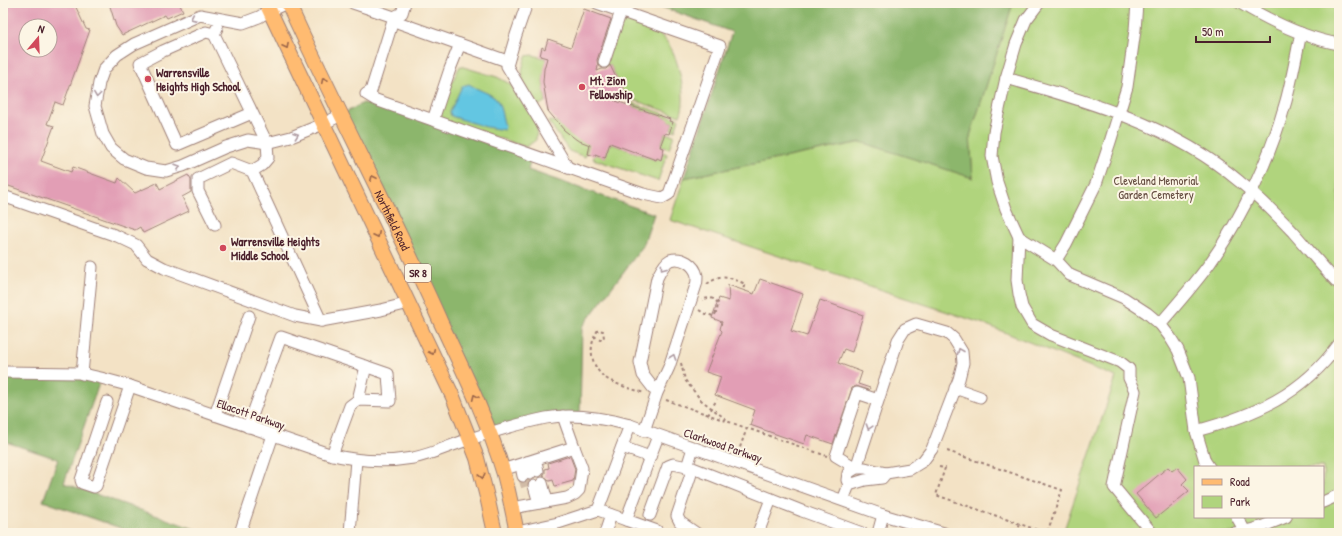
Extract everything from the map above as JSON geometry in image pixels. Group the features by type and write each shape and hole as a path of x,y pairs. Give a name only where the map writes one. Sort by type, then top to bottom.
{"main road":[{"name":"Northfield Road","path":"287,3 432,301 490,433 502,470 517,532"},
{"name":"Northfield Road","path":"268,7 453,397 479,464 495,533"}],"street":[{"path":"287,3 268,7 259,17 243,23 200,15 134,44 117,55 104,69 99,82 95,106 103,134 111,148 124,159 146,168 166,171 182,166 226,146 248,140 267,143 291,137 324,124 341,115"},
{"path":"353,3 394,17 400,23 507,62"},
{"path":"405,3 402,13 394,17 371,91 366,94 376,100 568,168 642,194 662,198 669,194 720,46 597,3"},
{"path":"527,3 507,62 507,66 568,168"},
{"path":"1039,3 1026,20 1016,44 1006,78 994,132 992,156 997,182 1006,210 1018,237 1017,280 1019,294 1022,307 1032,324 1051,335 1120,362 1129,369 1129,378 1135,391 1114,487 1152,533"},
{"path":"1056,260 1066,244 1096,184 1119,113 1127,87 1132,58 1137,3"},
{"path":"1240,3 1260,15 1301,33 1330,43 1339,44"},
{"path":"604,62 621,12"},
{"path":"214,34 221,20"},
{"path":"214,34 206,32 140,63 177,145 252,113"},
{"path":"1160,324 1209,264 1224,241 1251,191 1286,102 1301,33"},
{"path":"214,34 267,143 268,158 262,165 252,171"},
{"path":"433,120 460,44"},
{"path":"1006,78 1053,91 1119,113 1168,135 1208,158 1230,173 1280,218 1339,284"},
{"path":"215,225 198,191 198,179 232,163 252,171 320,321"},
{"path":"3,196 117,236 136,245 146,259 164,268 295,316 320,321 381,310 409,303"},
{"path":"1018,237 1056,260 1070,274 1124,298 1147,313 1160,324 1178,350 1189,378 1196,431 1205,461 1208,466"},
{"path":"644,430 652,393 669,367 696,285 697,276 694,269 688,262 678,259 670,260 662,268 658,278 640,362 643,376 652,393"},
{"path":"82,374 92,267"},
{"path":"215,416 249,316"},
{"path":"843,500 849,485 847,480 848,473 856,468 898,340 905,329 916,324 947,333 954,339 962,352 963,363 932,449 923,461 910,469 886,474 882,478 865,480 849,485"},
{"path":"248,427 281,337 388,374 390,401 358,400 350,406 332,455"},
{"path":"1196,431 1248,414 1273,403 1288,394 1315,371 1339,344"},
{"path":"358,400 366,366"},
{"name":"Ellacott Parkway","path":"3,372 82,374 101,378 130,386 332,455 356,460 384,461 412,458 490,433"},
{"path":"107,402 81,480 82,483 94,487 96,486 130,386"},
{"path":"955,388 980,397"},
{"path":"878,400 857,393 836,456 856,468 876,470 886,474"},
{"path":"512,508 567,498 579,490 582,468 563,416"},
{"name":"Clarkwood Parkway","path":"490,433 547,418 563,416 580,416 610,420 630,425 883,515 944,533"},
{"path":"598,510 630,425"},
{"path":"240,533 273,435"},
{"path":"626,520 658,436"},
{"path":"502,470 529,470 574,447"},
{"path":"622,447 650,457"},
{"path":"693,448 687,467 691,474 677,516 680,522 696,533"},
{"path":"350,533 356,460"},
{"path":"650,515 668,466 674,464 693,468 862,533"},
{"path":"534,486 539,503"},
{"path":"1324,502 1339,495"},
{"path":"758,533 771,499"},
{"path":"517,532 559,528 598,510 657,531"},
{"path":"605,533 611,514"},
{"path":"878,533 883,515"},
{"path":"1237,518 1242,533 1283,518"}],"path":[{"path":"708,284 724,276 745,284 744,289"},
{"path":"698,309 710,316 714,316 717,311 718,303 715,299 709,297 702,300"},
{"path":"594,336 600,340 604,338 603,331 598,330 594,336 592,343 592,357 597,368 604,377 623,386 652,393"},
{"path":"680,360 685,380 701,400 730,422"},
{"path":"708,415 717,399"},
{"path":"666,400 830,457"},
{"path":"738,453 747,428"},
{"path":"939,467 945,468 936,495 1046,533 1062,490 947,451"},
{"path":"1017,533 1020,524"}],"green space":[{"path":"650,3 1013,3 970,136 973,178 861,142 684,178 732,32"},
{"name":"Cleveland Memorial Garden Cemetery","path":"1013,3 1339,3 1339,533 1063,533 1116,377 984,324 670,220 684,178 862,142 973,178 970,136"},
{"path":"621,18 646,26 655,31 663,37 669,45 678,66 682,84 683,103 680,116 622,96 623,92 610,65 605,66"},
{"path":"533,55 547,59 543,82 546,101 538,106 526,88 522,78 523,65 526,56"},
{"path":"460,66 497,77 510,84 536,122 536,140 526,147 443,120 440,114 452,82"},
{"path":"363,103 379,105 531,159 528,170 654,214 643,246 582,327 580,416 490,433 341,115"},
{"path":"633,103 679,119 675,131 671,129 673,122 669,121 669,119 632,106"},
{"path":"549,122 557,122 572,135 589,144 585,157 569,151"},
{"path":"665,133 674,135 669,149 661,146"},
{"path":"610,143 656,160 657,158 661,159 663,152 667,154 658,181 593,159 595,154 605,157"},
{"path":"3,372 101,378 64,483 206,533 135,533 43,501 58,459 3,441"}],"water":[{"path":"469,84 495,98 500,107 505,126 504,130 486,127 451,116 450,112 462,86"}],"building":[{"path":"3,3 74,3 86,29 90,30 63,105 55,102 47,124 54,126 41,161 71,172 73,167 117,183 119,178 135,193 157,183 160,189 188,175 191,180 191,192 182,197 189,211 143,233 140,227 135,230 3,184"},
{"path":"109,3 179,3 183,11 167,18 165,15 122,35 116,26"},
{"name":"Mt. Zion Fellowship","path":"584,9 611,19 597,60 597,71 606,69 610,65 623,92 613,100 670,119 669,121 673,122 669,134 665,133 660,147 664,148 661,160 657,158 656,160 610,143 605,158 595,154 595,156 588,154 590,145 577,140 564,130 548,111 543,82 547,58 540,56 542,47 545,49 548,39 571,47"},
{"path":"760,279 803,294 791,331 807,336 820,300 863,315 852,352 844,349 838,363 862,372 858,384 870,388 869,390 856,386 852,388 833,444 807,435 804,444 750,425 755,410 715,395 721,377 706,372 722,331 720,329 722,322 712,318 719,298 729,301 728,285 754,294"},
{"path":"570,456 575,469 573,481 555,486 553,480 549,481 543,476 545,469 549,468 548,463"},
{"path":"1168,467 1172,471 1177,467 1187,479 1182,484 1189,491 1156,518 1136,494"}],"tunnel":[{"path":"523,476 527,488"}],"place":[{"name":"Warrensville Heights High School","path":"148,79"},
{"name":"Mt. Zion Fellowship","path":"582,87"},
{"name":"Warrensville Heights Middle School","path":"223,248"}]}
